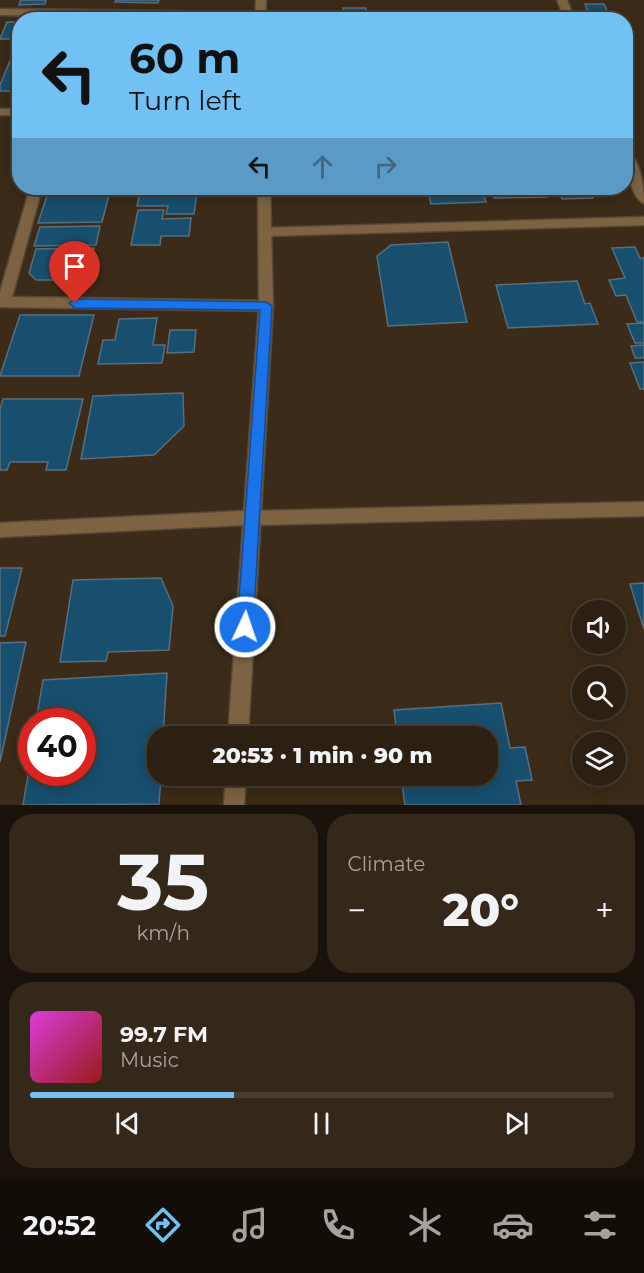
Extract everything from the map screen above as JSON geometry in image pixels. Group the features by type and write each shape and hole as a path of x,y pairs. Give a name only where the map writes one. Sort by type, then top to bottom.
{"street":[{"path":"633,172 644,199"},
{"path":"34,195 2,302 266,306"},
{"path":"239,726 266,306 264,195"},
{"path":"265,231 644,221"},
{"path":"0,531 251,518 644,509"},
{"path":"234,805 235,786"}],"building":[{"path":"21,0 46,0 45,4 19,5"},
{"path":"116,0 159,0 158,3 115,2"},
{"path":"585,4 604,4 608,12 588,12"},
{"path":"343,8 366,8 366,12 343,12"},
{"path":"7,22 12,22 12,39 0,39"},
{"path":"12,56 12,91 0,91 0,85"},
{"path":"109,195 102,222 38,223 47,196"},
{"path":"139,195 197,195 194,214 166,214 168,206 137,206"},
{"path":"429,195 484,195 486,202 431,204"},
{"path":"493,195 546,195 547,197 494,198"},
{"path":"560,195 592,195 593,198 562,199"},
{"path":"138,210 164,210 162,219 191,218 189,236 161,236 160,245 131,245"},
{"path":"100,226 96,245 34,246 40,227"},
{"path":"448,242 467,322 388,326 377,256 391,245"},
{"path":"635,247 640,258 644,258 644,322 637,322 626,295 616,296 609,280 625,278 612,248"},
{"path":"94,248 91,263 82,263 79,280 36,280 29,273 36,249"},
{"path":"577,281 585,304 590,303 598,324 508,328 496,285"},
{"path":"20,315 94,315 79,376 0,376"},
{"path":"157,318 153,345 165,345 162,363 98,364 103,340 115,340 119,319"},
{"path":"644,323 644,343 635,343 627,324"},
{"path":"170,330 196,330 194,352 167,353"},
{"path":"644,345 644,358 635,358 631,346"},
{"path":"644,362 644,389 640,389 630,363"},
{"path":"183,393 184,426 154,455 81,459 93,396"},
{"path":"3,399 83,399 66,470 46,470 48,462 10,462 7,470 0,470 0,409"},
{"path":"0,568 22,568 5,636 0,636"},
{"path":"161,578 173,606 169,650 108,652 106,661 60,662 73,580"},
{"path":"644,583 644,629 630,584"},
{"path":"26,642 0,762 0,643"},
{"path":"167,673 164,726 147,726 147,786 160,786 159,804 23,805 26,786 96,786 96,708 38,708 43,680"},
{"path":"501,703 510,748 525,747 532,780 516,781 521,805 405,805 402,786 498,786 498,726 396,726 394,710"}],"route":[{"path":"75,303 266,306 245,627"}]}
